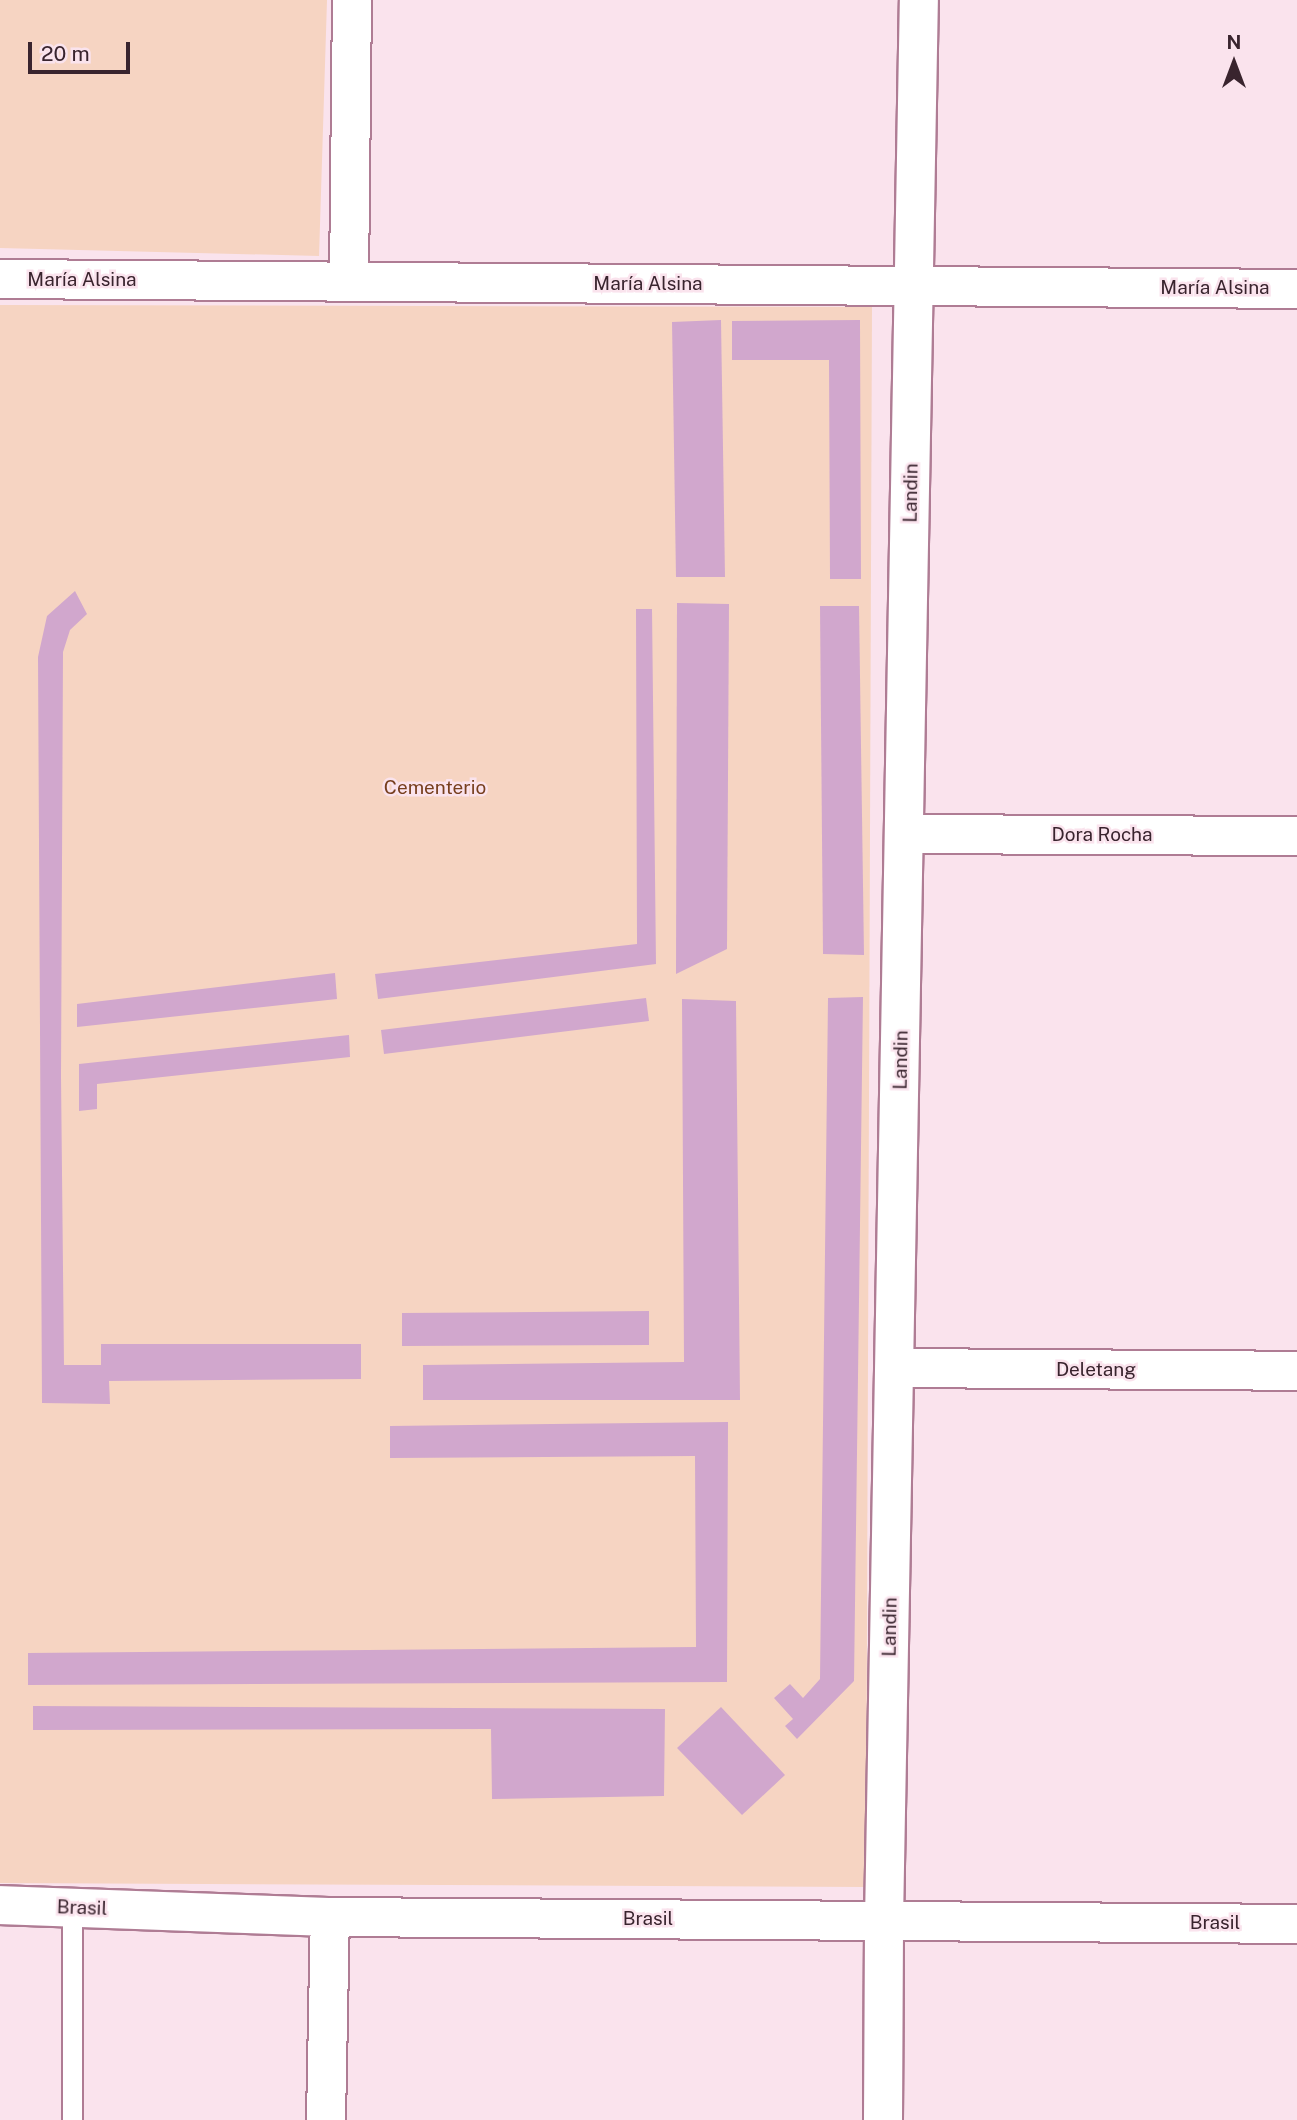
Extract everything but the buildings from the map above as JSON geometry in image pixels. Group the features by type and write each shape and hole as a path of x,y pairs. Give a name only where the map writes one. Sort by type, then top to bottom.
{"street":[{"path":"349,282 352,0"},
{"name":"Landin","path":"883,2120 884,1921 906,834 919,0"},
{"name":"María Alsina","path":"0,279 1297,289"},
{"name":"Dora Rocha","path":"906,834 1297,836"},
{"name":"Deletang","path":"895,1368 1297,1371"},
{"name":"Brasil","path":"0,1905 330,1917 1297,1924"},
{"path":"326,2120 330,1917"}],"lane":[{"path":"72,1908 72,2120"}],"green space":[{"path":"0,0 327,0 319,256 0,248"},
{"name":"Cementerio","path":"0,305 872,307 866,1887 0,1883"}]}
